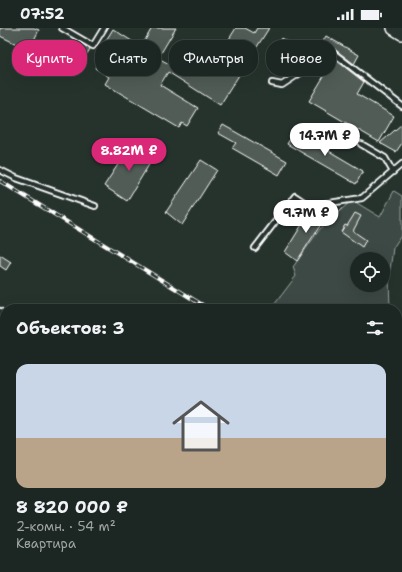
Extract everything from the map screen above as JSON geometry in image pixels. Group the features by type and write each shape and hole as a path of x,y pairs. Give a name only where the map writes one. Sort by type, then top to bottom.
{"main road":[{"path":"394,28 402,33"}],"lane":[{"path":"62,28 93,46 104,28"},
{"path":"272,83 282,85 332,52 402,106"},
{"path":"361,144 385,158 393,172"},
{"path":"255,248 295,196 310,206 362,198 402,164"},
{"path":"0,170 16,178 95,206"}],"shaded area":[{"path":"394,191 402,196 402,234 393,248 390,270 390,252 350,252 350,292 389,292 390,304 275,304 296,276 293,267 320,229 352,200 380,217"}],"building":[{"path":"0,28 34,28 39,30 34,40 12,40 12,42 0,36"},
{"path":"152,28 176,28 161,53 161,40 145,40"},
{"path":"236,28 245,28 254,33 257,28 269,28 258,45 258,40 228,40"},
{"path":"113,29 130,40 106,40"},
{"path":"326,36 333,40 324,40"},
{"path":"336,42 359,55 354,64 336,50"},
{"path":"161,60 169,64 169,73 160,85 198,108 187,126 182,123 179,128 105,84 109,77 107,76 161,76"},
{"path":"336,60 364,82 357,94 394,116 379,142 309,101 324,76 336,76"},
{"path":"174,76 238,76 220,105"},
{"path":"402,124 402,143 396,152 380,143"},
{"path":"223,125 287,161 279,175 232,148 236,143 218,133"},
{"path":"295,131 363,171 356,184 287,144"},
{"path":"132,143 153,158 127,201 104,186"},
{"path":"201,160 217,170 182,225 166,212"},
{"path":"315,209 327,215 297,261 285,252 311,210"},
{"path":"355,213 361,216 353,231 366,240 362,247 341,232 345,225 347,226"},
{"path":"0,255 11,262 6,270 0,266"}],"railway":[{"path":"0,181 201,304"}]}
